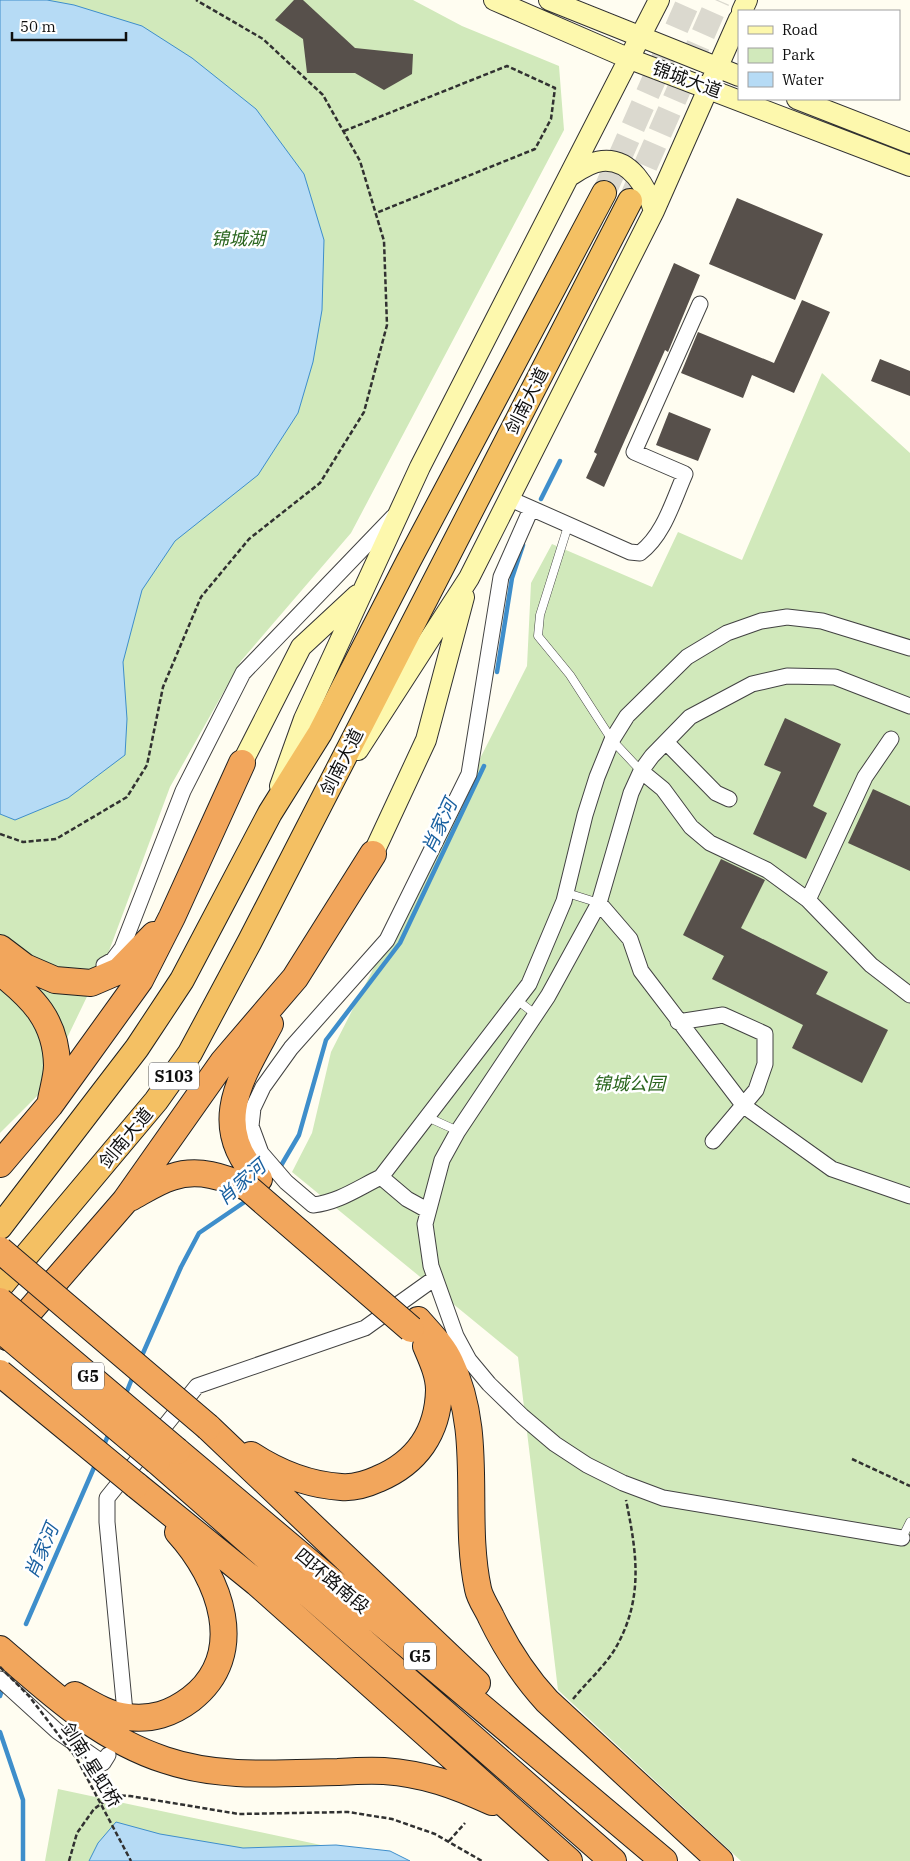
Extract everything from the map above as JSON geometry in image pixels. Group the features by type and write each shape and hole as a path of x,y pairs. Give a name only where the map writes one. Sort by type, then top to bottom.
{"highway":[{"name":"剑南大道","path":"0,1227 138,1048 182,980 270,813 320,733 408,562 604,192"},
{"name":"剑南大道","path":"0,1287 156,1102 190,1053 304,836 630,201"},
{"path":"0,1164 50,1105 140,980 172,917 242,763"},
{"path":"373,854 294,978 246,1069 233,1100 232,1125 235,1140 248,1168 266,1178 450,1360 461,1392 470,1433 470,1539 478,1592 508,1650 535,1688 548,1701 720,1861"},
{"path":"0,948 25,967 55,980 91,982 119,971 172,917"},
{"path":"0,972 26,994 52,1029 57,1066 50,1105"},
{"path":"0,1345 125,1201 223,1062 294,978"},
{"path":"125,1201 172,1176 203,1173 226,1178 266,1178"},
{"path":"0,1250 208,1427 419,1626 617,1822"},
{"name":"四环路南段","path":"0,1301 167,1456 613,1861"},
{"path":"208,1427 273,1469 317,1483 342,1488 369,1483 391,1474 408,1463 422,1447 437,1408 439,1389 435,1368 414,1324"},
{"name":"四环路南段","path":"0,1329 167,1456 664,1861"},
{"path":"0,1373 257,1583 569,1861"},
{"path":"0,1628 75,1695 102,1710 126,1717 153,1718 178,1710 203,1690 215,1672 222,1648 224,1626 221,1606 210,1577 188,1543 136,1486"},
{"path":"0,1649 71,1709 106,1734 165,1760 207,1770 247,1774 381,1771 412,1774 454,1785 520,1816"}],"main road":[{"name":"锦城大道","path":"494,0 630,59 738,100"},
{"name":"锦城大道","path":"549,0 738,76"},
{"path":"270,813 304,719 401,509 659,0"},
{"path":"304,836 469,578 654,211 738,21"},
{"name":"锦城大道","path":"739,100 910,166"},
{"path":"800,100 910,143"},
{"path":"570,176 589,164 601,161 612,162 627,168 647,190 654,211"},
{"path":"373,854 426,740 469,578"},
{"path":"242,763 301,647 366,586"}],"street":[{"path":"508,498 630,552 640,553 650,545 660,529 685,474 634,452 700,304"},
{"path":"0,933 13,944 54,970 71,974 90,972 113,960 122,948 134,921 183,791 244,673 401,509"},
{"path":"531,509 501,577 469,774 387,940 291,1048 263,1087 253,1108 251,1126 261,1153 266,1178 313,1205 325,1204 347,1196 381,1177 529,984 566,893 585,815 612,740 627,716 687,657 727,633 761,621 788,617 822,621 910,648"},
{"path":"907,1540 663,1498 623,1483 587,1465 555,1444 489,1384 469,1360 456,1336 431,1266 425,1224 442,1160 458,1131 548,996 599,903 631,793 641,770 666,742 690,717 752,684 787,676 835,677 910,706"},
{"path":"808,900 866,777 891,738"},
{"path":"666,742 716,793 729,799"},
{"path":"641,770 663,789 691,827 710,843 767,870 808,900 871,965 910,994"},
{"path":"599,903 630,939 641,971 678,1022 744,1106 832,1169 910,1196"},
{"path":"678,1022 723,1015 765,1034 765,1064 756,1090 713,1141"},
{"path":"381,1177 407,1199 428,1210"},
{"path":"125,1712 107,1522 107,1498 197,1386 365,1328 435,1278"},
{"path":"0,1679 57,1731 106,1759"}],"lane":[{"path":"568,526 540,615 538,636 570,675 612,740 641,770"},
{"path":"566,893 599,903"},
{"path":"517,1000 535,1014"},
{"path":"427,1117 458,1131"},
{"path":"907,1540 910,1522"}],"path":[{"path":"0,834 23,842 56,840 126,797 147,765 163,687 201,597 249,539 320,483 364,412 387,325 384,241 360,161 324,95 263,39 196,0"},
{"path":"344,131 507,66 555,88 551,119 535,149 376,213"},
{"path":"852,1460 910,1486"},
{"path":"570,1702 614,1650 632,1612 636,1578 634,1542 623,1483"},
{"name":"剑南·星虹桥","path":"0,1667 29,1696 77,1759 131,1861"},
{"path":"106,1759 103,1782 113,1795"},
{"path":"69,1861 77,1834 94,1809 113,1795 130,1796 239,1814 348,1812 392,1819 435,1834 482,1861"},
{"path":"448,1841 465,1823"}],"green space":[{"name":"锦城湖","path":"0,0 413,0 462,26 559,66 564,130 351,533 241,661 170,787 109,951 41,1092 0,1133"},
{"name":"锦城公园","path":"822,373 910,453 910,1861 741,1861 558,1690 518,1357 292,1172 312,1133 331,1052 527,666 531,583 552,544 652,587 678,532 742,560"},
{"path":"58,1789 396,1861 45,1861"}],"water":[{"name":"锦城湖","path":"0,0 47,0 74,5 142,26 192,58 256,109 304,174 324,240 322,310 313,362 298,413 258,475 175,541 142,590 123,662 127,719 125,755 68,798 15,820 0,814"},
{"path":"116,1822 160,1834 243,1848 336,1845 390,1851 410,1861 89,1861 98,1843"}],"building":[{"path":"294,0 303,0 355,48 413,54 412,74 384,90 355,73 307,73 303,39 275,20"},
{"path":"737,198 823,234 795,300 709,264"},
{"path":"674,263 700,275 668,352 665,350 604,487 586,478 597,454 594,452"},
{"path":"802,300 830,312 794,393 752,375 743,398 681,373 698,332 774,363"},
{"path":"880,359 910,371 910,396 871,381"},
{"path":"669,412 711,429 698,461 656,445"},
{"path":"785,718 841,744 813,806 827,813 806,859 753,834 781,772 764,765"},
{"path":"873,789 910,806 910,871 848,843"},
{"path":"721,859 765,880 741,928 828,972 816,994 888,1030 862,1083 792,1048 803,1025 712,979 724,956 683,935"}],"waterway":[{"name":"肖家河","path":"541,499 560,461"},
{"name":"肖家河","path":"497,672 512,578 523,545"},
{"name":"肖家河","path":"279,1169 299,1135 326,1040 400,943 484,766"},
{"name":"肖家河","path":"140,1360 181,1267 199,1233 249,1199"},
{"name":"肖家河","path":"125,1396 133,1376"},
{"name":"肖家河","path":"103,1447 110,1431"},
{"name":"肖家河","path":"26,1624 96,1463"},
{"name":"肖家河","path":"0,1696 2,1690"},
{"name":"肖家河","path":"0,1732 23,1800 23,1861"}],"tunnel":[{"path":"604,193 689,0"},
{"path":"631,199 718,0"}]}
